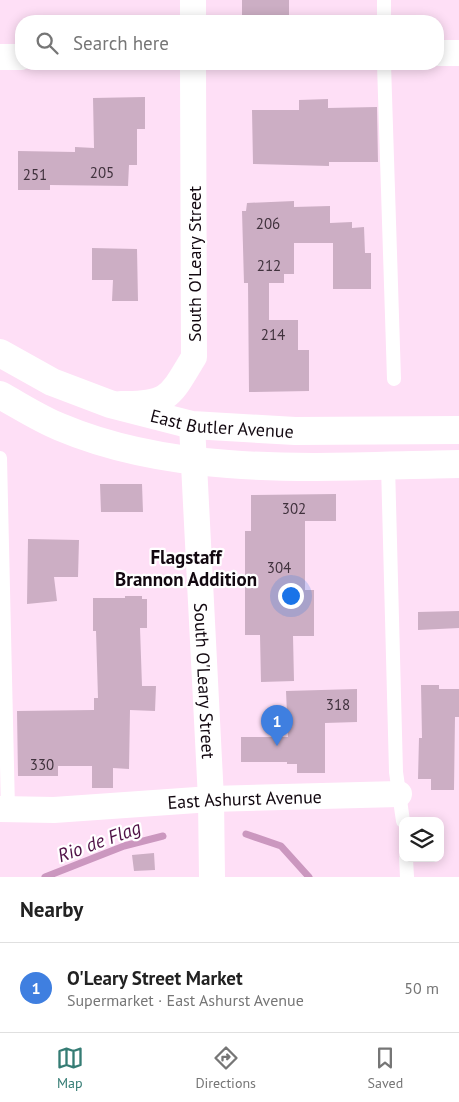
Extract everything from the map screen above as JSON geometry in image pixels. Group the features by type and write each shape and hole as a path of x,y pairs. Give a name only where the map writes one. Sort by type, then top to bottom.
{"main road":[{"name":"East Butler Avenue","path":"0,353 52,382 110,404 192,425 295,430 459,430"},
{"name":"East Butler Avenue","path":"0,395 61,428 130,450 193,462 297,466 459,464"}],"street":[{"path":"192,0 193,15"},
{"path":"444,53 459,53"},
{"path":"0,57 15,56"},
{"name":"South O'Leary Street","path":"110,404 145,405 170,396 194,356 193,70"},
{"name":"South O'Leary Street","path":"192,425 212,799 212,877"},
{"name":"East Ashurst Avenue","path":"4,809 54,810 212,799 399,794"}],"lane":[{"path":"384,0 384,15"},
{"path":"384,70 394,379"},
{"path":"0,458 4,809"},
{"path":"388,465 396,772 402,817"},
{"path":"406,862 407,877"}],"building":[{"path":"242,0 289,0 289,15 242,15"},
{"path":"145,97 145,129 137,129 137,165 129,165 128,186 50,185 50,190 18,190 18,151 75,152 75,147 94,148 93,98"},
{"path":"328,99 328,108 377,107 378,162 329,162 329,166 253,164 252,110 299,110 299,100"},
{"path":"294,201 294,207 330,206 330,223 352,222 352,228 364,227 365,253 371,253 371,289 333,289 333,243 294,243 294,274 284,274 284,283 269,283 269,320 298,320 298,350 309,350 309,391 249,392 248,283 244,283 242,211 246,211 247,203"},
{"path":"92,248 137,249 138,301 112,301 113,280 92,280"},
{"path":"100,484 142,484 143,512 101,512"},
{"path":"336,494 336,521 305,521 305,590 314,590 314,636 293,636 294,681 261,682 260,635 245,635 245,531 251,531 251,495"},
{"path":"28,539 79,540 78,577 54,577 57,601 27,604"},
{"path":"125,596 142,596 142,599 147,599 147,628 140,628 142,686 156,686 155,711 130,710 129,769 113,768 113,788 92,788 92,766 58,766 58,776 18,776 17,711 94,710 94,698 98,698 96,631 93,631 93,598 125,598"},
{"path":"459,611 459,628 418,630 418,612"},
{"path":"421,685 439,685 439,689 459,689 459,717 455,717 454,790 431,790 431,779 418,779 419,738 422,738"},
{"path":"357,689 357,722 325,723 325,773 297,773 297,764 287,764 287,762 241,762 241,737 288,737 286,691"},
{"path":"154,853 155,870 134,871 132,855"}],"waterway":[{"name":"Rio de Flag","path":"246,834 281,846 309,877"},
{"name":"Rio de Flag","path":"45,877 124,846 163,836"}],"place":[{"name":"O'Leary Street Market","path":"277,746"}],"district":[{"name":"Flagstaff Brannon Addition","path":"186,568"}]}
